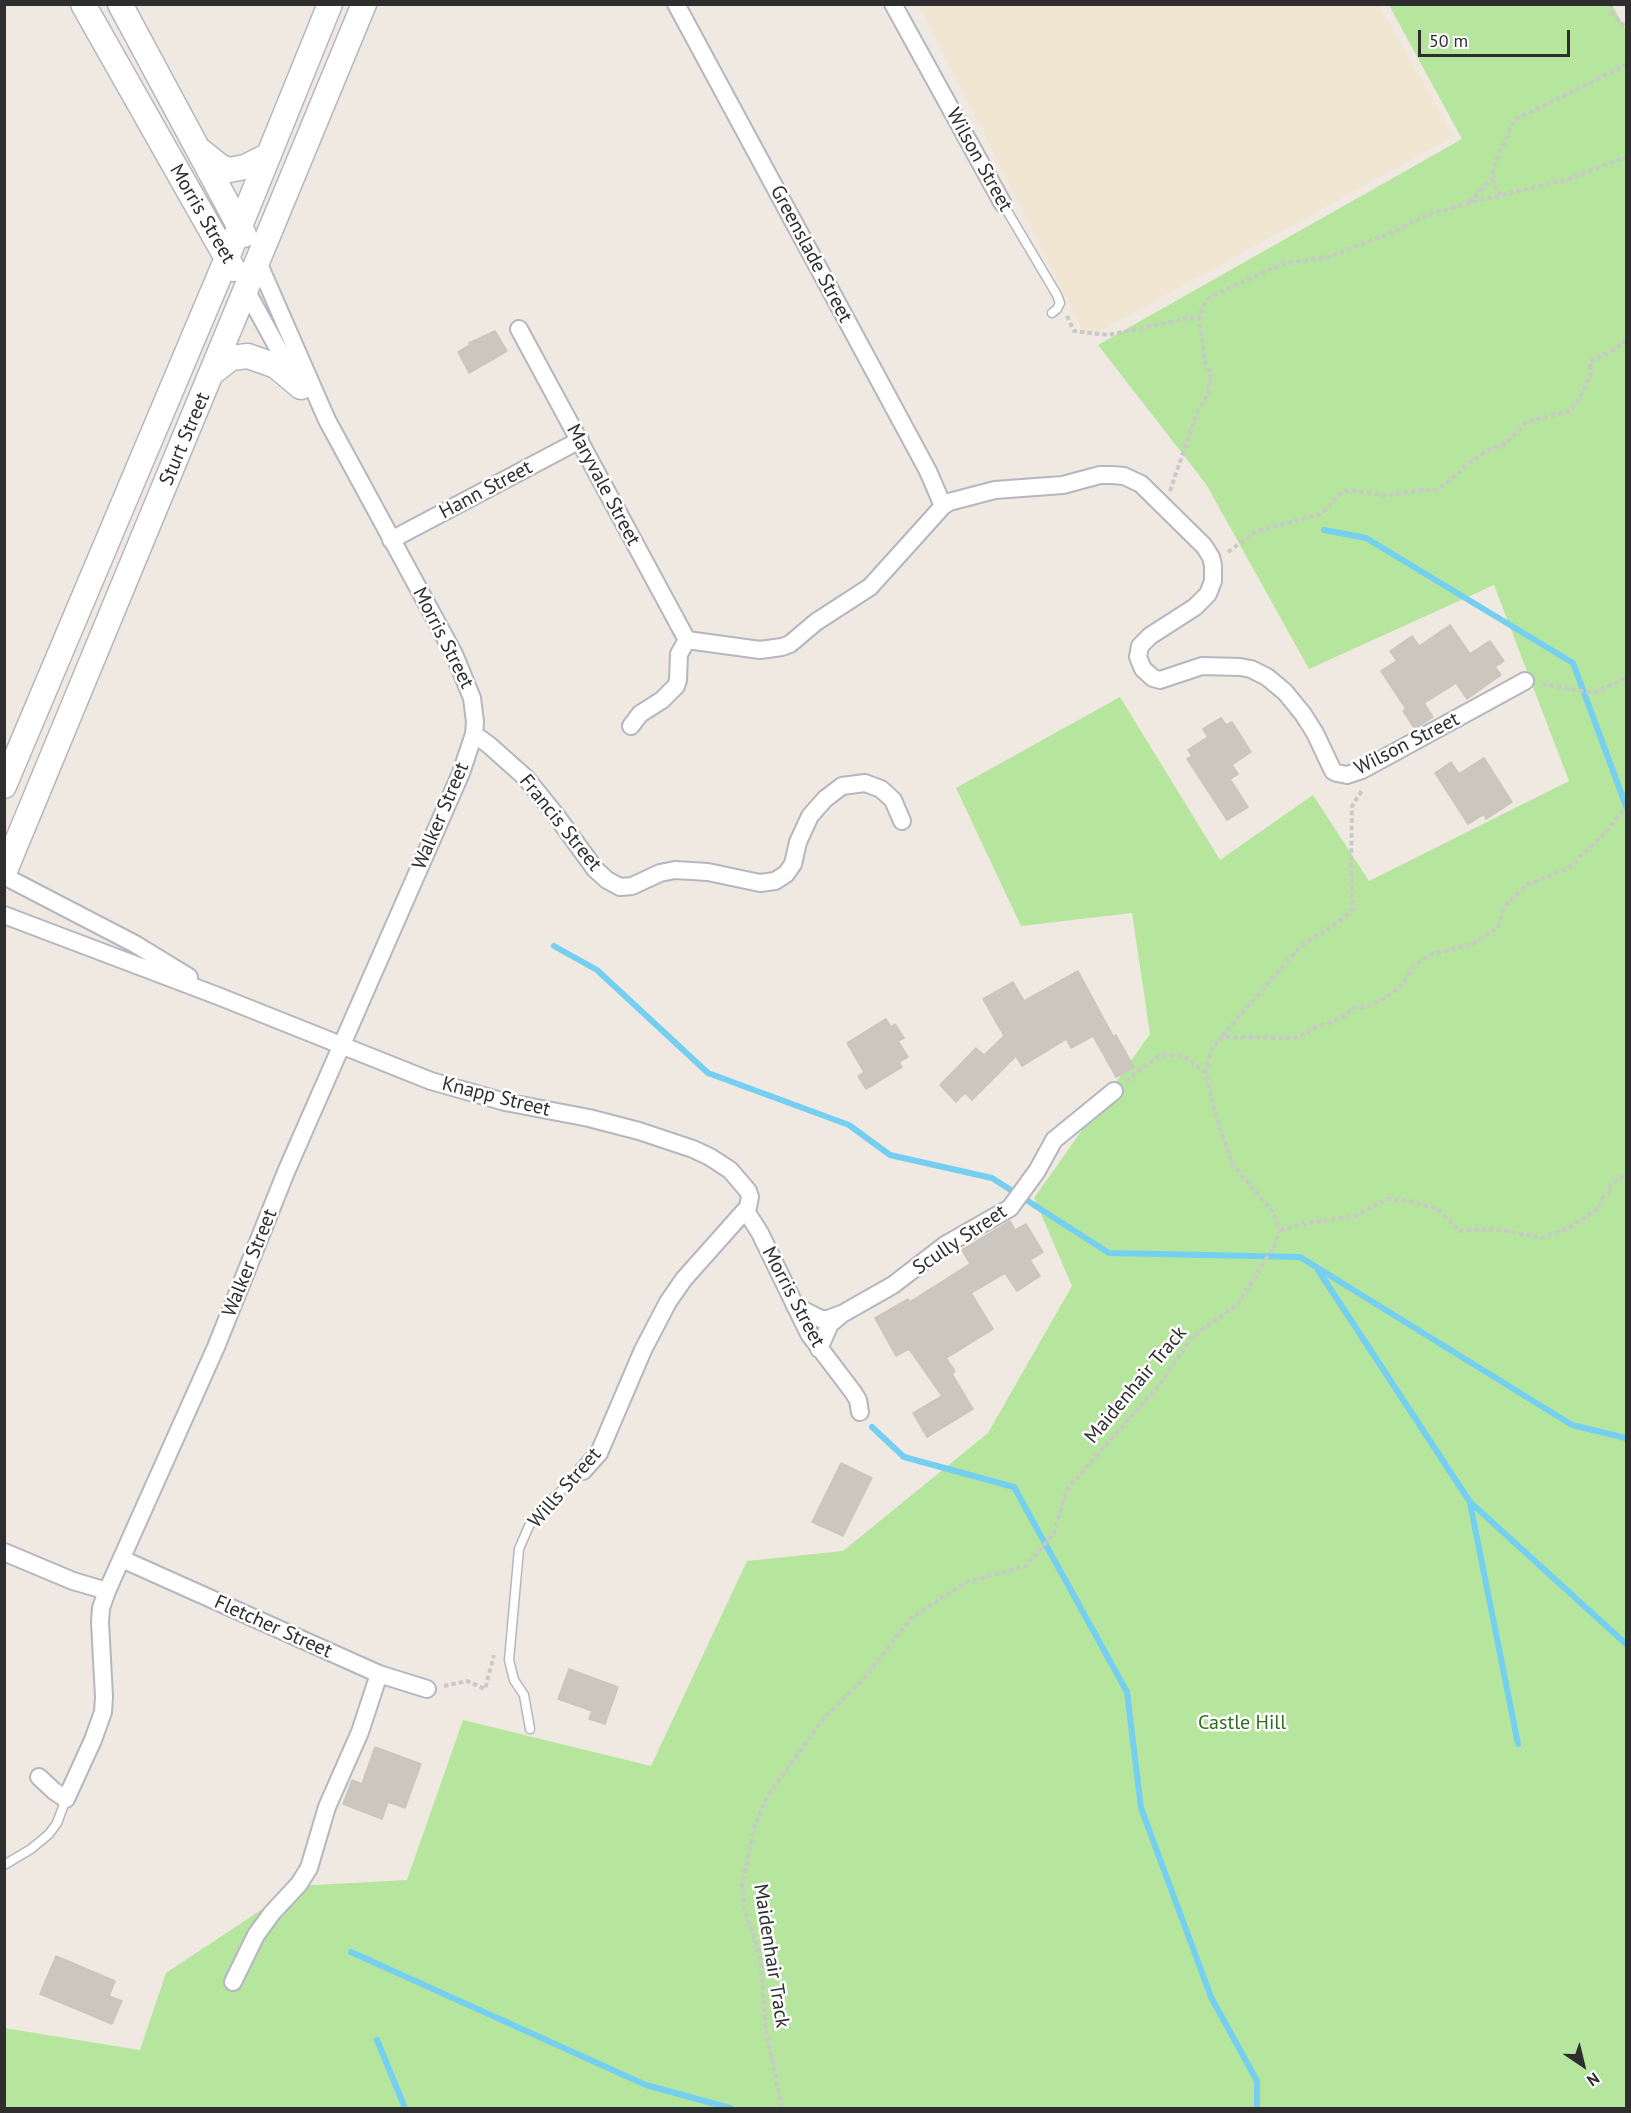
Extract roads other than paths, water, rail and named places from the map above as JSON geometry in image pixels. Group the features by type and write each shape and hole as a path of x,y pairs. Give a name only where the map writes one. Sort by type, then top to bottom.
{"main road":[{"name":"Morris Street","path":"83,4 246,290"},
{"name":"Morris Street","path":"120,4 258,262"},
{"name":"Sturt Street","path":"4,786 227,258 330,4"},
{"name":"Sturt Street","path":"4,874 364,4"},
{"path":"197,148 221,167 229,170 245,167 269,155"},
{"path":"212,373 231,358 248,356 276,366 301,387"}],"street":[{"name":"Greenslade Street","path":"676,4 928,471 943,506"},
{"name":"Wilson Street","path":"893,4 1003,204"},
{"name":"Morris Street","path":"258,262 327,420 467,682 474,710 474,734"},
{"name":"Morris Street","path":"246,290 301,387 327,420"},
{"name":"Maryvale Street","path":"519,329 687,640"},
{"name":"Hann Street","path":"392,540 580,440"},
{"name":"Wilson Street","path":"943,506 956,499 988,491 1063,484 1100,476 1124,476 1141,484 1204,546 1213,565 1213,581 1208,594 1195,607 1158,630 1140,646 1138,657 1143,669 1153,678 1160,680 1202,666 1240,668 1259,673 1276,684 1303,714 1316,733 1333,771 1347,775 1362,770 1525,681"},
{"path":"631,726 640,714 662,700 676,686 680,654 687,640 760,650 776,649 790,644 816,622 870,587 943,506"},
{"name":"Francis Street","path":"474,734 526,778 595,869 607,880 620,886 632,886 660,873 675,870 708,872 760,883 775,881 786,874 793,864 798,842 810,816 825,799 842,786 865,783 881,789 893,800 902,821"},
{"name":"Walker Street","path":"66,1799 103,1712 103,1652 100,1622 101,1608 107,1591 216,1347 286,1172 461,772 474,734"},
{"name":"Knapp Street","path":"4,874 135,944 218,996"},
{"path":"55,934 64,906"},
{"name":"Knapp Street","path":"4,915 456,1089 531,1108 589,1118 693,1149 722,1164 740,1180 750,1197 746,1211"},
{"name":"Scully Street","path":"819,1349 830,1324 842,1314 893,1285 945,1245 1006,1210 1029,1183 1054,1140 1114,1091"},
{"name":"Morris Street","path":"746,1211 760,1233 809,1334 853,1392 858,1400 860,1412"},
{"name":"Wills Street","path":"583,1471 599,1453 643,1350 668,1302 684,1279 746,1211"},
{"path":"795,1306 821,1319 842,1314"},
{"path":"4,1552 74,1581 107,1591"},
{"name":"Fletcher Street","path":"122,1559 379,1674 427,1689"},
{"path":"233,1982 263,1925 299,1884 309,1868 327,1807 360,1732 379,1674"},
{"path":"39,1777 66,1799"}],"lane":[{"name":"Wilson Street","path":"1003,204 1058,295 1060,303 1052,313"},
{"name":"Wills Street","path":"530,1729 523,1692 512,1676 509,1660 519,1549 529,1526 539,1511 583,1471"},
{"name":"Walker Street","path":"4,1865 31,1849 49,1834 57,1822 66,1799"}],"waterway":[{"path":"1324,530 1366,538 1573,663 1626,806"},
{"path":"554,946 597,970 708,1073 849,1125 890,1155 992,1178 1109,1253 1300,1257 1572,1425 1626,1438"},
{"path":"1318,1270 1470,1502 1626,1644"},
{"path":"872,1427 904,1457 1014,1487 1127,1692 1141,1808 1211,1997 1257,2081 1257,2108"},
{"path":"1470,1503 1518,1744"},
{"path":"351,1952 646,2085 730,2108"},
{"path":"377,2040 405,2108"}],"park label":[{"name":"Castle Hill","path":"1242,1723"}]}
